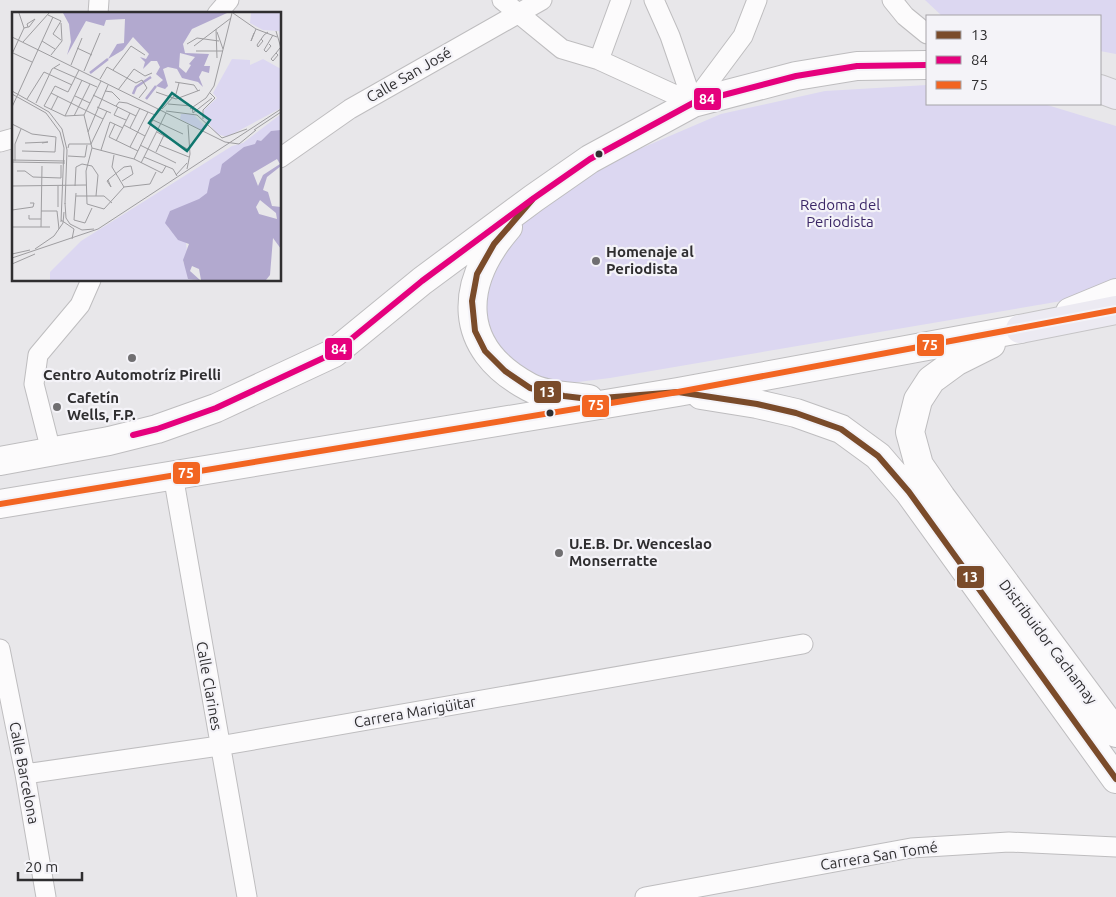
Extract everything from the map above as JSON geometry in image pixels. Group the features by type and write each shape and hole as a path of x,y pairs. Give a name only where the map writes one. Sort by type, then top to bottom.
{"main road":[{"path":"0,461 157,429 216,408 334,353 422,281 590,159 693,103 796,76 857,66 926,65"},
{"path":"1101,90 1116,94"},
{"path":"1101,91 1116,100"},
{"path":"534,198 494,244 477,274 472,301 475,330 485,351 505,371 530,388 564,396 589,398 678,392"},
{"path":"1020,329 1090,305 1116,293"},
{"path":"0,504 678,392 1116,310"},
{"name":"Distribuidor Cachamay","path":"1020,329 957,361 931,380 918,400 910,432 919,465 1116,733"},
{"name":"Distribuidor Cachamay","path":"678,392 757,404 796,413 841,429 878,456 909,492 1116,779"}],"street":[{"path":"219,12 229,0"},
{"path":"502,0 562,49 599,60 693,103"},
{"name":"Calle San José","path":"281,157 350,109 542,0"},
{"path":"599,60 621,0"},
{"path":"654,0 670,36 693,103"},
{"path":"693,103 742,36 757,0"},
{"path":"892,0 905,16 926,33"},
{"path":"51,451 34,384 38,355 80,304 91,281"},
{"name":"Calle Clarines","path":"173,475 247,897"},
{"name":"Carrera Marigüitar","path":"25,774 220,746 803,644"},
{"name":"Calle Barcelona","path":"0,649 2,672 25,774 46,897"},
{"name":"Carrera San Tomé","path":"645,897 911,848 1009,842 1116,847"}],"green space":[{"path":"925,0 1116,0 1116,54 1101,51 1101,15 941,15"},
{"name":"Redoma del Periodista","path":"926,85 926,105 1047,105 1116,126 1116,279 1091,296 610,378 530,388 489,355 480,295 501,245 538,208 616,159 721,114 825,91"}],"transit line":[{"name":"84","path":"133,435 157,429 216,408 334,353 422,281 590,159 693,103 796,76 857,66 926,65"},
{"name":"13","path":"532,200 494,244 477,274 472,301 475,331 485,351 505,371 530,388 564,396 589,399 678,392 757,404 796,413 841,429 878,456 909,492 1116,779"},
{"name":"75","path":"0,504 678,392 1116,310"}],"place":[{"name":"Homenaje al Periodista","path":"596,261"},
{"name":"Centro Automotríz Pirelli","path":"132,358"},
{"name":"Cafetín Wells, F.P.","path":"57,407"},
{"name":"U.E.B. Dr. Wenceslao Monserratte","path":"559,553"}]}
